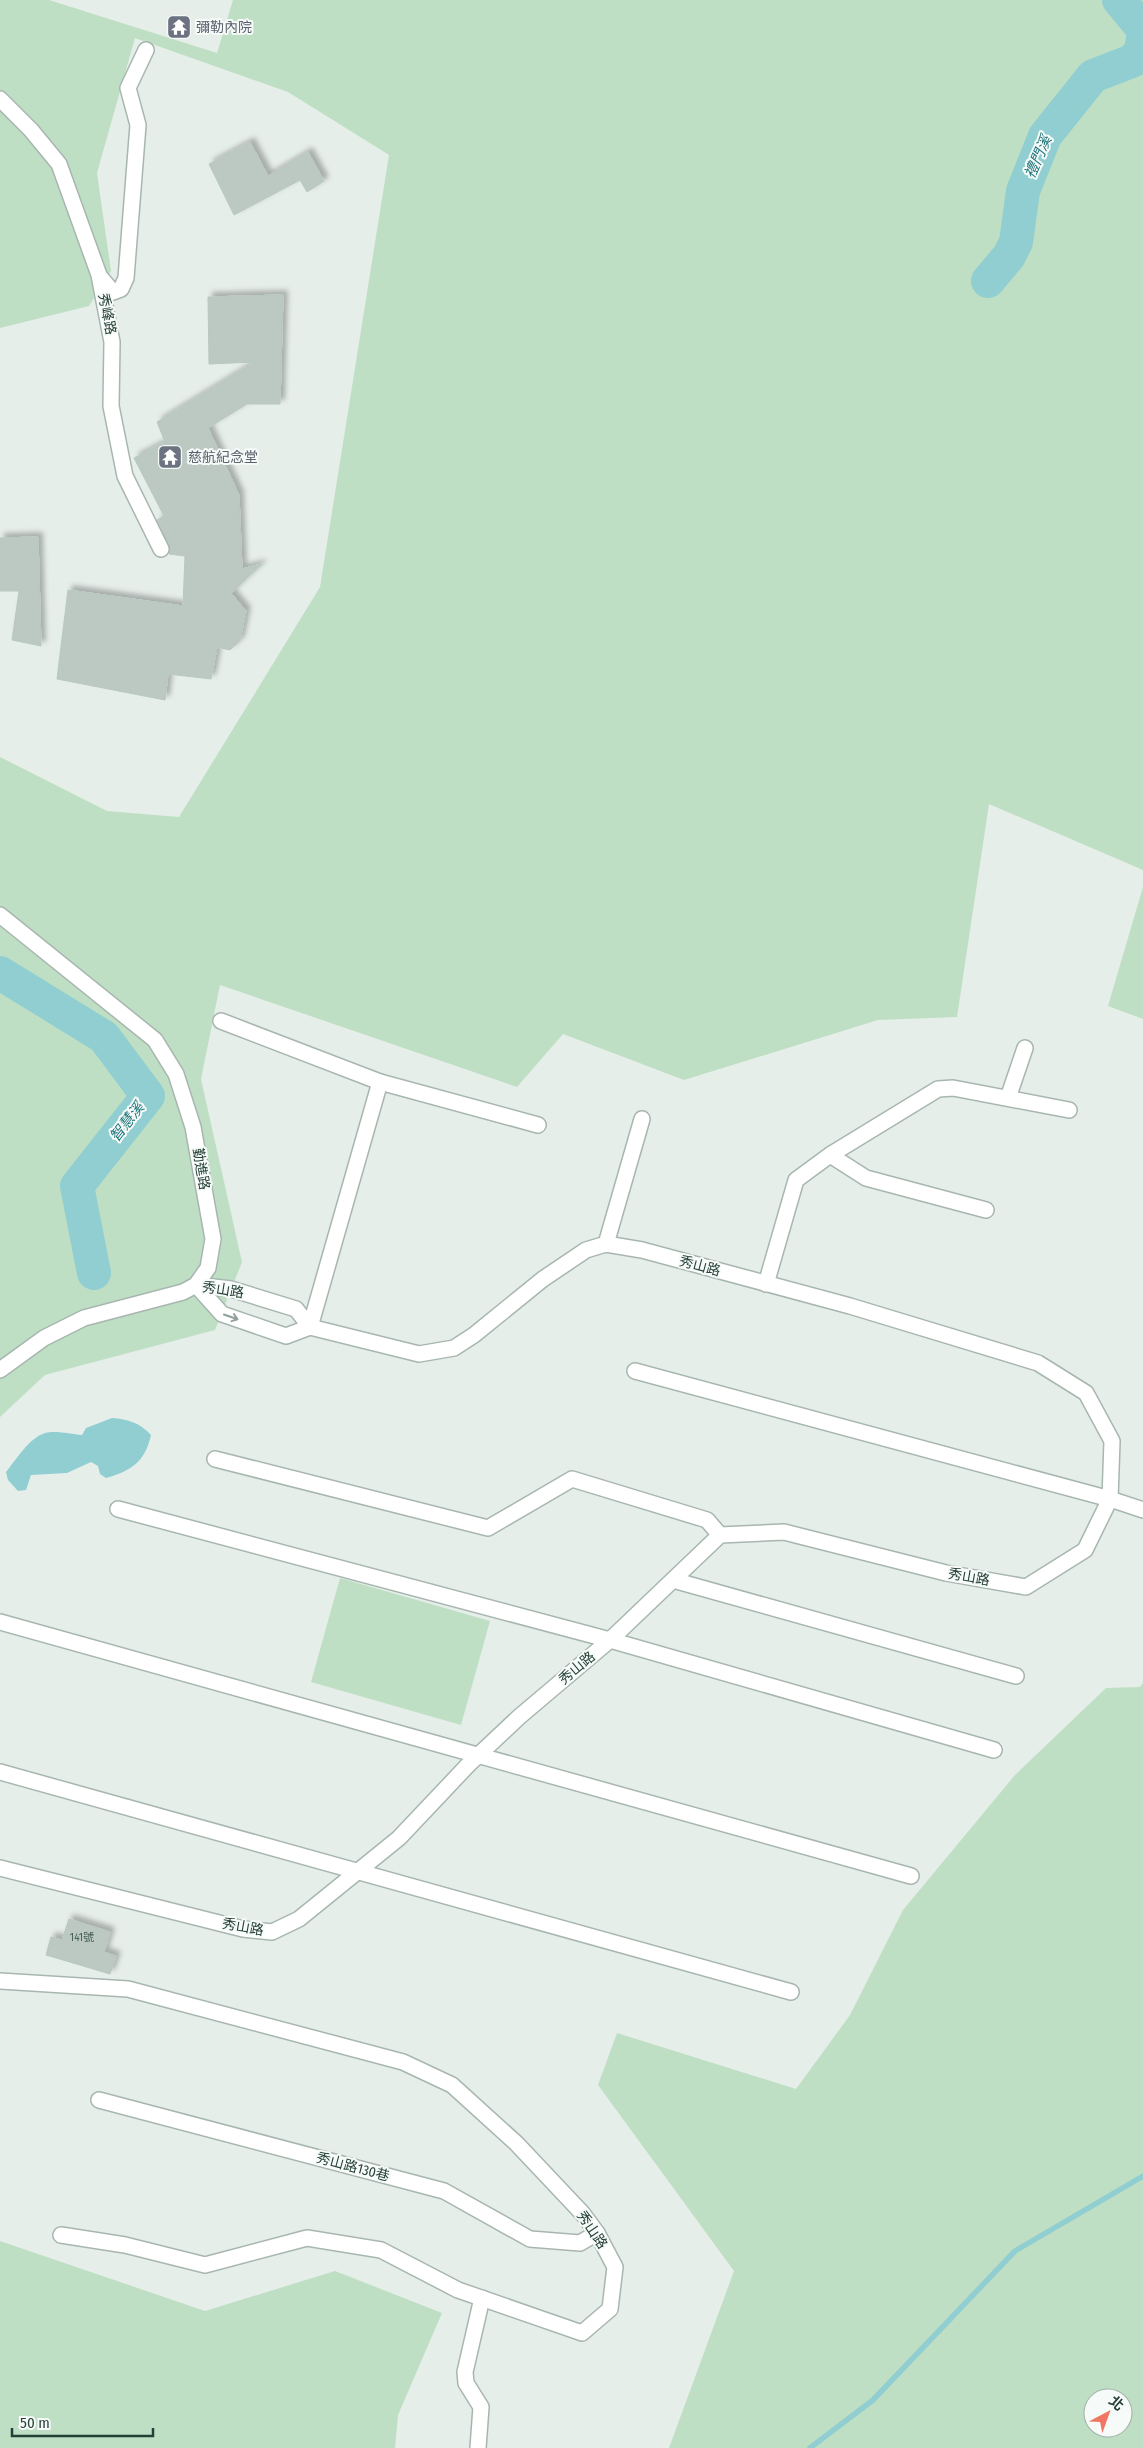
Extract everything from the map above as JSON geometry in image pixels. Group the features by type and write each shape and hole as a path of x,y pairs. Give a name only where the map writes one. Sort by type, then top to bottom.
{"street":[{"path":"99,276 113,292 121,289 126,278 138,125 128,88 146,50"},
{"name":"秀峰路","path":"0,99 31,130 59,164 99,276 112,342 111,406 125,476 160,548"},
{"name":"勤進路","path":"0,915 155,1040 176,1074 193,1127 213,1239 208,1268 196,1285"},
{"path":"222,1021 380,1082 538,1125"},
{"path":"1008,1098 1024,1048"},
{"path":"310,1327 380,1082"},
{"path":"766,1284 796,1180 830,1155 938,1089 953,1088 1069,1110"},
{"path":"606,1244 642,1119"},
{"path":"830,1155 866,1178 986,1210"},
{"name":"秀山路","path":"0,1868 243,1929 272,1932 299,1920 399,1838 478,1756 519,1717 610,1640 720,1535 784,1532 946,1573 1026,1587 1085,1550 1110,1499 1112,1442 1086,1393 1038,1364 850,1306 642,1250 606,1244 586,1250 543,1279 474,1335 454,1348 419,1354 310,1327 286,1336 222,1314 196,1285"},
{"path":"0,1370 44,1338 84,1318 183,1292 196,1285"},
{"name":"秀山路","path":"196,1285 231,1289 296,1309 310,1327"},
{"path":"635,1371 1110,1499 1143,1510"},
{"path":"216,1459 488,1528 572,1479 707,1520 720,1535"},
{"path":"118,1509 610,1640 994,1750"},
{"path":"673,1580 1016,1676"},
{"path":"0,1622 911,1876"},
{"path":"0,1772 791,1992"},
{"name":"秀山路","path":"0,1981 128,1989 403,2062 452,2085 516,2143 582,2214 597,2233 615,2267 610,2309 582,2333 458,2290 381,2250 307,2238 205,2265 125,2245 61,2235"},
{"name":"秀山路130巷","path":"99,2100 444,2190 530,2238 580,2243 597,2233"},
{"path":"478,2448 481,2407 466,2383 465,2372 482,2298"}],"green space":[{"path":"0,0 49,0 217,53 233,0 1143,0 1143,870 989,804 957,1017 878,1020 684,1080 563,1034 517,1087 220,985 201,1079 242,1262 215,1330 45,1375 0,1417 0,757 107,811 179,817 320,587 389,155 288,92 135,38 97,173 111,271 89,306 0,328"},
{"path":"1143,887 1143,1019 1108,1006"},
{"path":"340,1578 490,1621 461,1725 311,1682"},
{"path":"1143,1683 1143,2448 669,2448 734,2271 598,2085 617,2033 796,2089 850,2015 903,1910 1015,1775 1106,1688 1140,1687"},
{"path":"0,2241 205,2311 335,2271 442,2313 398,2415 395,2448 0,2448"}],"water":[{"path":"112,1418 133,1422 143,1427 151,1435 141,1459 130,1468 106,1478 100,1474 98,1466 91,1462 67,1473 31,1475 26,1490 18,1491 8,1480 6,1472 23,1450 39,1436 54,1432 82,1435 86,1428"}],"building":[{"path":"250,142 268,176 308,152 324,181 307,192 300,180 234,215 209,164"},
{"path":"283,295 280,404 247,404 208,428 239,495 242,569 262,564 231,593 246,611 240,640 230,650 217,647 211,679 168,674 165,700 57,679 68,590 183,606 185,556 169,554 169,545 157,520 164,516 134,458 165,442 157,422 255,362 209,364 208,297"},
{"path":"38,537 41,646 12,640 19,591 0,591 0,538"},
{"path":"69,1919 110,1932 104,1952 116,1956 110,1974 46,1955 51,1937 62,1940"}],"waterway":[{"name":"禮門溪","path":"1119,0 1143,29"},
{"name":"禮門溪","path":"988,281 1009,256 1016,242 1023,191 1045,136 1093,76 1132,61 1141,51 1143,38"},
{"name":"智慧溪","path":"0,973 104,1037 148,1096 77,1186 94,1273"},
{"path":"810,2448 873,2400 1015,2251 1143,2176"}],"place":[{"name":"彌勒內院","path":"179,27"},
{"name":"慈航紀念堂","path":"170,457"}]}
